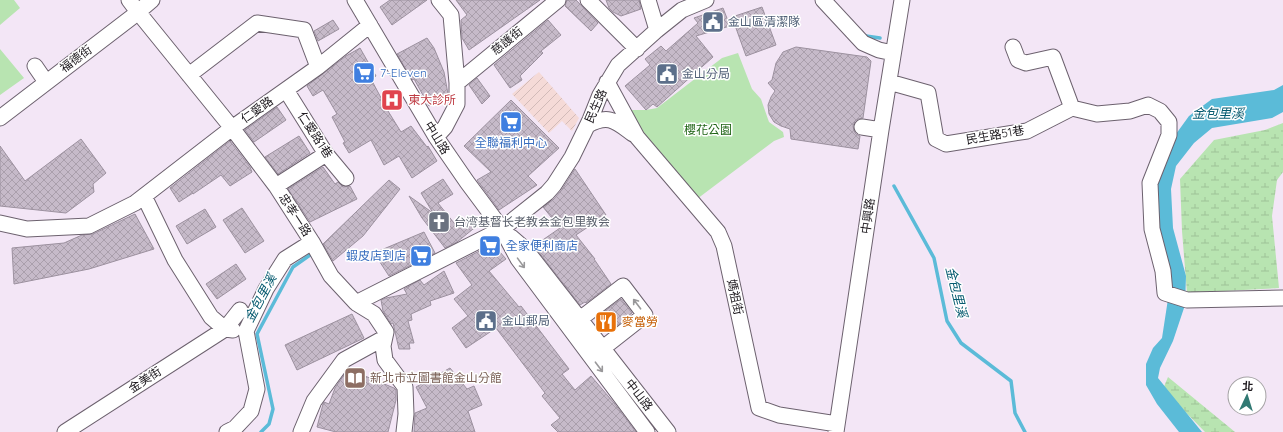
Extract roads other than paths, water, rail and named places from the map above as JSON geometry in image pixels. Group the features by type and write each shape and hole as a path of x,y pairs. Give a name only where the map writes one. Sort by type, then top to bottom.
{"street":[{"name":"福德街","path":"0,118 46,82 112,35 134,6 152,0"},
{"name":"中山路","path":"355,0 436,137 502,229 518,259 648,432"},
{"path":"436,137 445,127 457,104 457,83 451,15 439,0"},
{"name":"慈護街","path":"457,83 558,0"},
{"path":"588,0 637,49"},
{"path":"648,0 657,30"},
{"name":"民生路","path":"502,229 547,193 554,185 572,157 588,125 600,95 618,66 657,30 682,10 706,0"},
{"path":"823,0 863,43 878,50 893,53"},
{"name":"中興路","path":"836,428 902,0"},
{"name":"忠孝一路","path":"134,6 154,37 189,75 276,186 312,242 331,276 356,303 374,314 386,332 384,338"},
{"path":"189,75 257,23 304,30 318,67"},
{"name":"仁愛路","path":"0,223 27,229 89,226 135,203 232,128 318,67 370,25"},
{"path":"1013,47 1018,60 1026,63 1052,56 1072,108 1096,114 1130,111 1148,105 1160,111 1169,122 1169,135 1150,183 1152,229 1163,271 1165,293 1187,300 1282,300"},
{"path":"35,66 46,82"},
{"name":"媽祖街","path":"607,82 637,136 718,232 724,246 760,408 779,415 836,428"},
{"name":"民生路51巷","path":"889,82 928,93 936,139 946,144 1027,131 1072,108"},
{"name":"仁愛路1巷","path":"286,90 326,154 346,178"},
{"name":"媽祖街","path":"588,125 598,120 613,120 637,136"},
{"path":"862,127 881,130"},
{"path":"276,186 326,154"},
{"path":"144,196 175,260 211,317 225,329 246,331"},
{"name":"中山路","path":"502,229 526,250 668,432"},
{"path":"356,303 424,267 502,229"},
{"path":"227,432 235,428 251,411 257,389 246,331 266,288 284,259 312,242"},
{"path":"580,319 623,286 645,315 602,348"},
{"name":"金美街","path":"65,432 225,329 240,310"},
{"path":"301,432 314,401 344,360 384,338"},
{"path":"384,338 383,346 385,360 405,387 406,414 404,432"}],"water":[{"name":"金包里溪","path":"1283,85 1283,112 1272,118 1212,128 1194,143 1176,166 1171,189 1173,228 1186,276 1185,305 1173,341 1160,368 1158,378 1202,432 1179,432 1157,404 1146,385 1146,364 1153,348 1162,338 1168,299 1155,226 1155,181 1168,145 1189,116 1212,99 1274,90"}],"waterway":[{"name":"金包里溪","path":"866,36 880,38"},
{"name":"金包里溪","path":"894,186 934,258 947,321 961,343 1011,381 1015,413 1025,432"},
{"name":"金包里溪","path":"261,432 269,424 273,409 257,334 293,267 310,255"}],"place":[{"name":"金山區清潔隊","path":"713,22"},
{"name":"7-Eleven","path":"364,73"},
{"name":"金山分局","path":"667,74"},
{"name":"東大診所","path":"392,100"},
{"name":"全聯福利中心","path":"511,122"},
{"name":"台湾基督长老教会金包里教会","path":"439,222"},
{"name":"全家便利商店","path":"490,246"},
{"name":"蝦皮店到店","path":"421,256"},
{"name":"金山郵局","path":"486,321"},
{"name":"麥當勞","path":"606,322"},
{"name":"新北市立圖書館金山分館","path":"355,378"}],"park label":[{"name":"櫻花公園","path":"708,130"}]}
